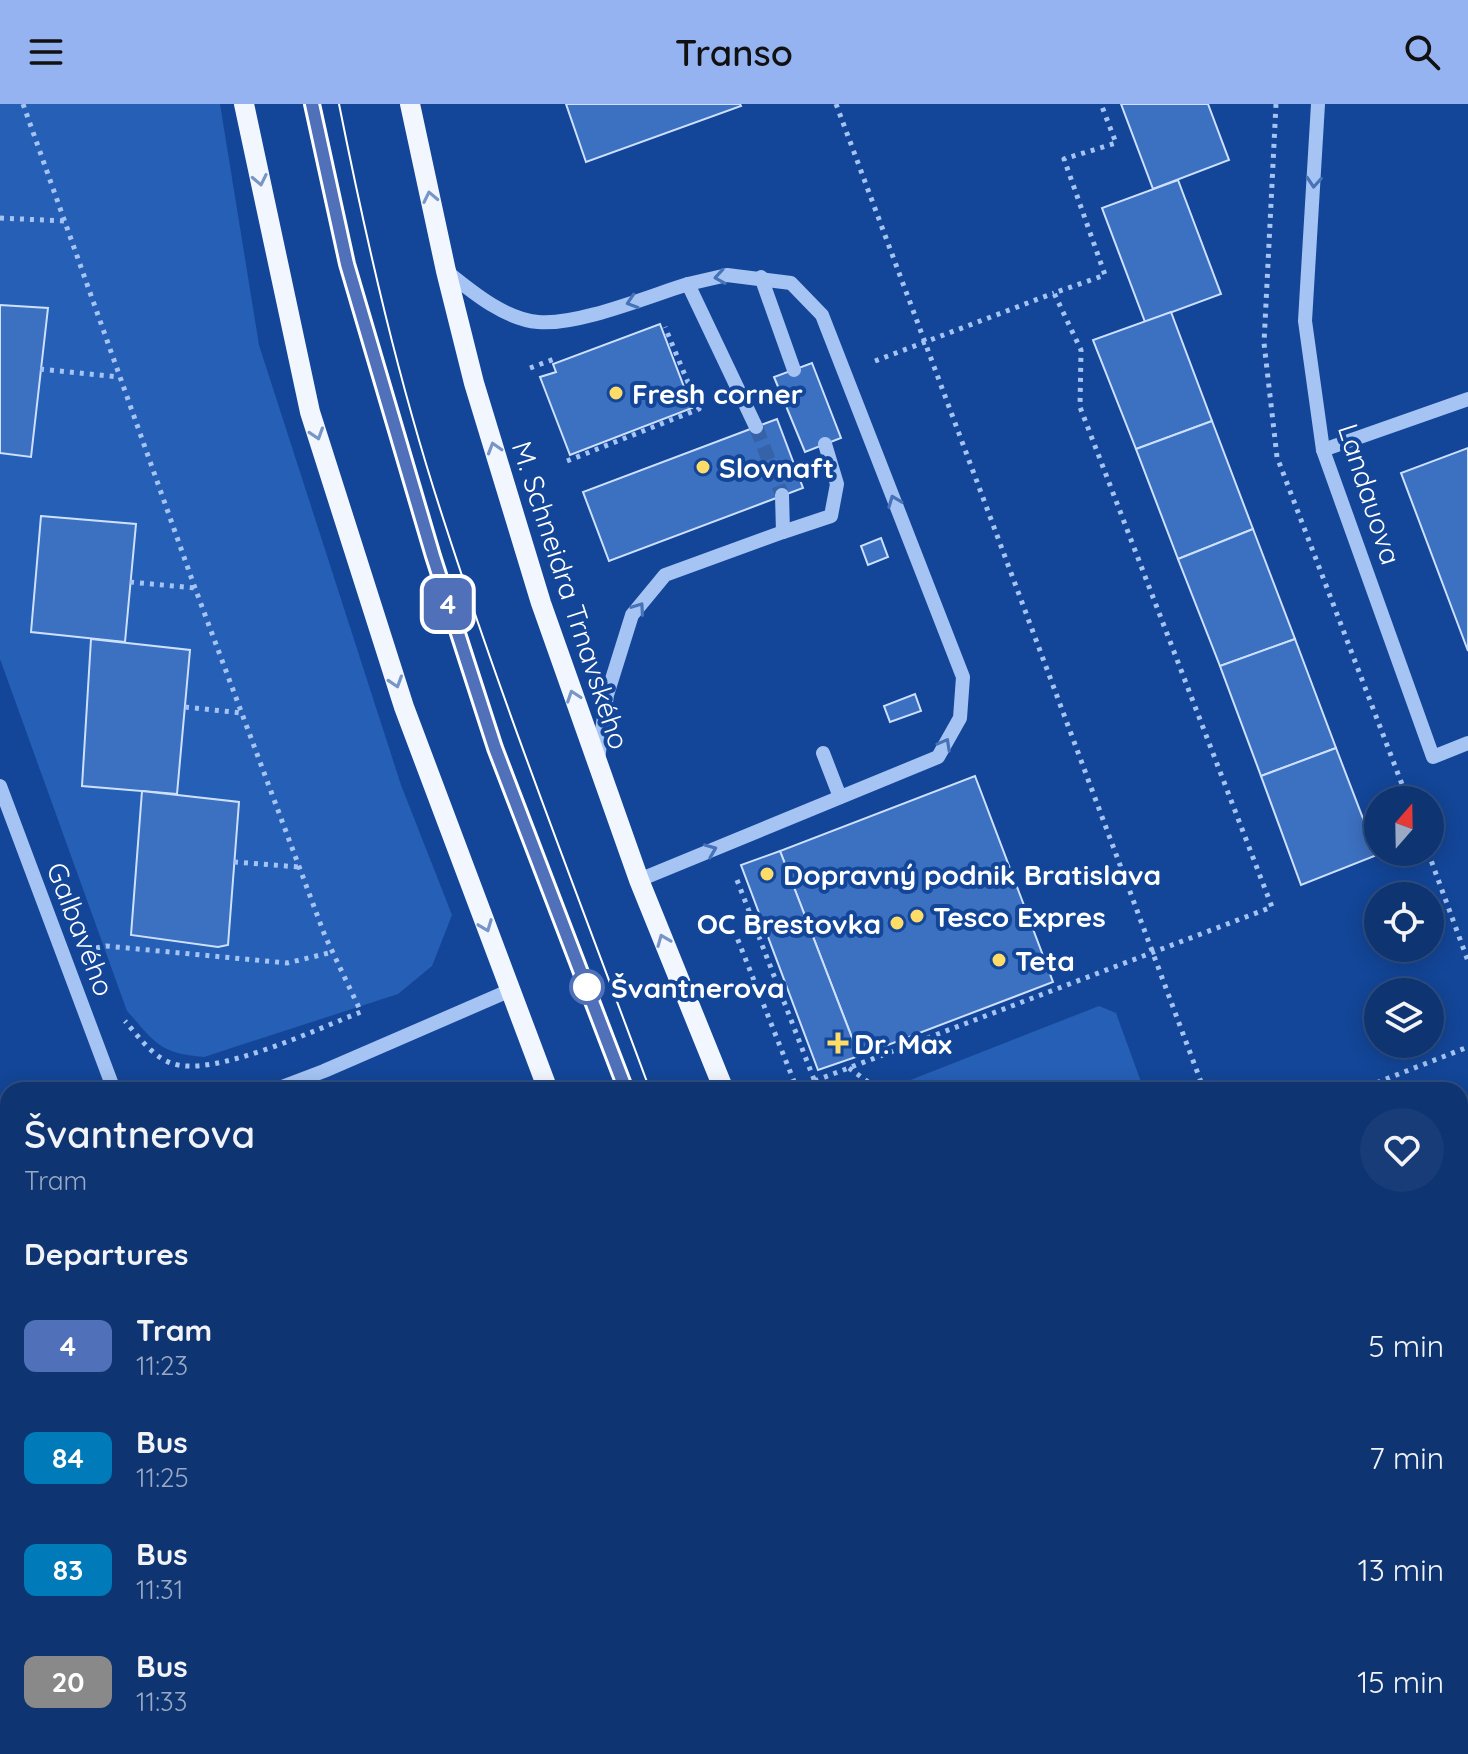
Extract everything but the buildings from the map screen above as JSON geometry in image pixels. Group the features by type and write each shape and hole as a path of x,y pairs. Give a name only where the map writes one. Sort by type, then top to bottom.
{"main road":[{"path":"244,104 310,412 404,707 545,1082"},
{"name":"M. Schneidra Trnavského","path":"410,104 474,383 532,574 639,880 721,1082"}],"street":[{"name":"Landauova","path":"1318,104 1305,321 1323,450 1433,757 1468,743"},
{"path":"446,271 471,291 508,313 538,322 583,317 727,275 791,283 822,315 963,677 960,718 938,757 639,880"},
{"path":"761,277 794,370"},
{"path":"688,284 756,427"},
{"path":"1323,450 1468,399"},
{"path":"597,763 607,695 632,615 665,575 831,516 837,484 825,444"},
{"path":"782,495 783,532"},
{"path":"823,753 840,797"},
{"name":"Galbavého","path":"0,786 111,1082"},
{"path":"295,1082 511,990"}],"path":[{"path":"23,104 195,588 299,867 361,1012 247,1056 202,1065 172,1064 151,1050 117,1013"},
{"path":"836,104 1201,1082"},
{"path":"844,372 1105,275 1064,159 1116,143 1101,104"},
{"path":"0,218 65,221"},
{"path":"737,880 815,1082 878,1052 1272,907 1080,407 1081,350 1054,293"},
{"path":"567,461 699,409 661,317"},
{"path":"530,368 559,357"},
{"path":"40,369 119,377"},
{"path":"130,582 195,588"},
{"path":"185,707 242,713"},
{"path":"1400,782 1402,786"},
{"path":"234,862 299,867"},
{"path":"1433,866 1468,961"},
{"path":"734,930 794,1082"},
{"path":"99,961 94,948 106,946 287,963 333,952"},
{"path":"1378,1082 1468,1047"},
{"path":"849,1068 868,1082"}],"shaded area":[{"path":"0,104 220,104 259,345 401,785 452,915 432,966 398,994 204,1057 167,1049 127,1011 0,659"},
{"path":"1099,1006 1116,1013 1141,1082 905,1082"}],"tunnel":[{"path":"756,427 782,495"}],"tram line":[{"path":"312,104 347,264 433,556 495,748 623,1082"},
{"name":"4","path":"312,104 347,264 433,556 495,748 623,1082"},
{"path":"339,104 385,314 428,469 518,736 647,1082"}],"place":[{"name":"Fresh corner","path":"616,393"},
{"name":"Slovnaft","path":"703,467"},
{"name":"Dopravný podnik Bratislava","path":"767,874"},
{"name":"Tesco Expres","path":"917,916"},
{"name":"OC Brestovka","path":"897,923"},
{"name":"Teta","path":"999,960"},
{"name":"Švantnerova","path":"587,987"},
{"name":"Dr. Max","path":"838,1043"}]}
